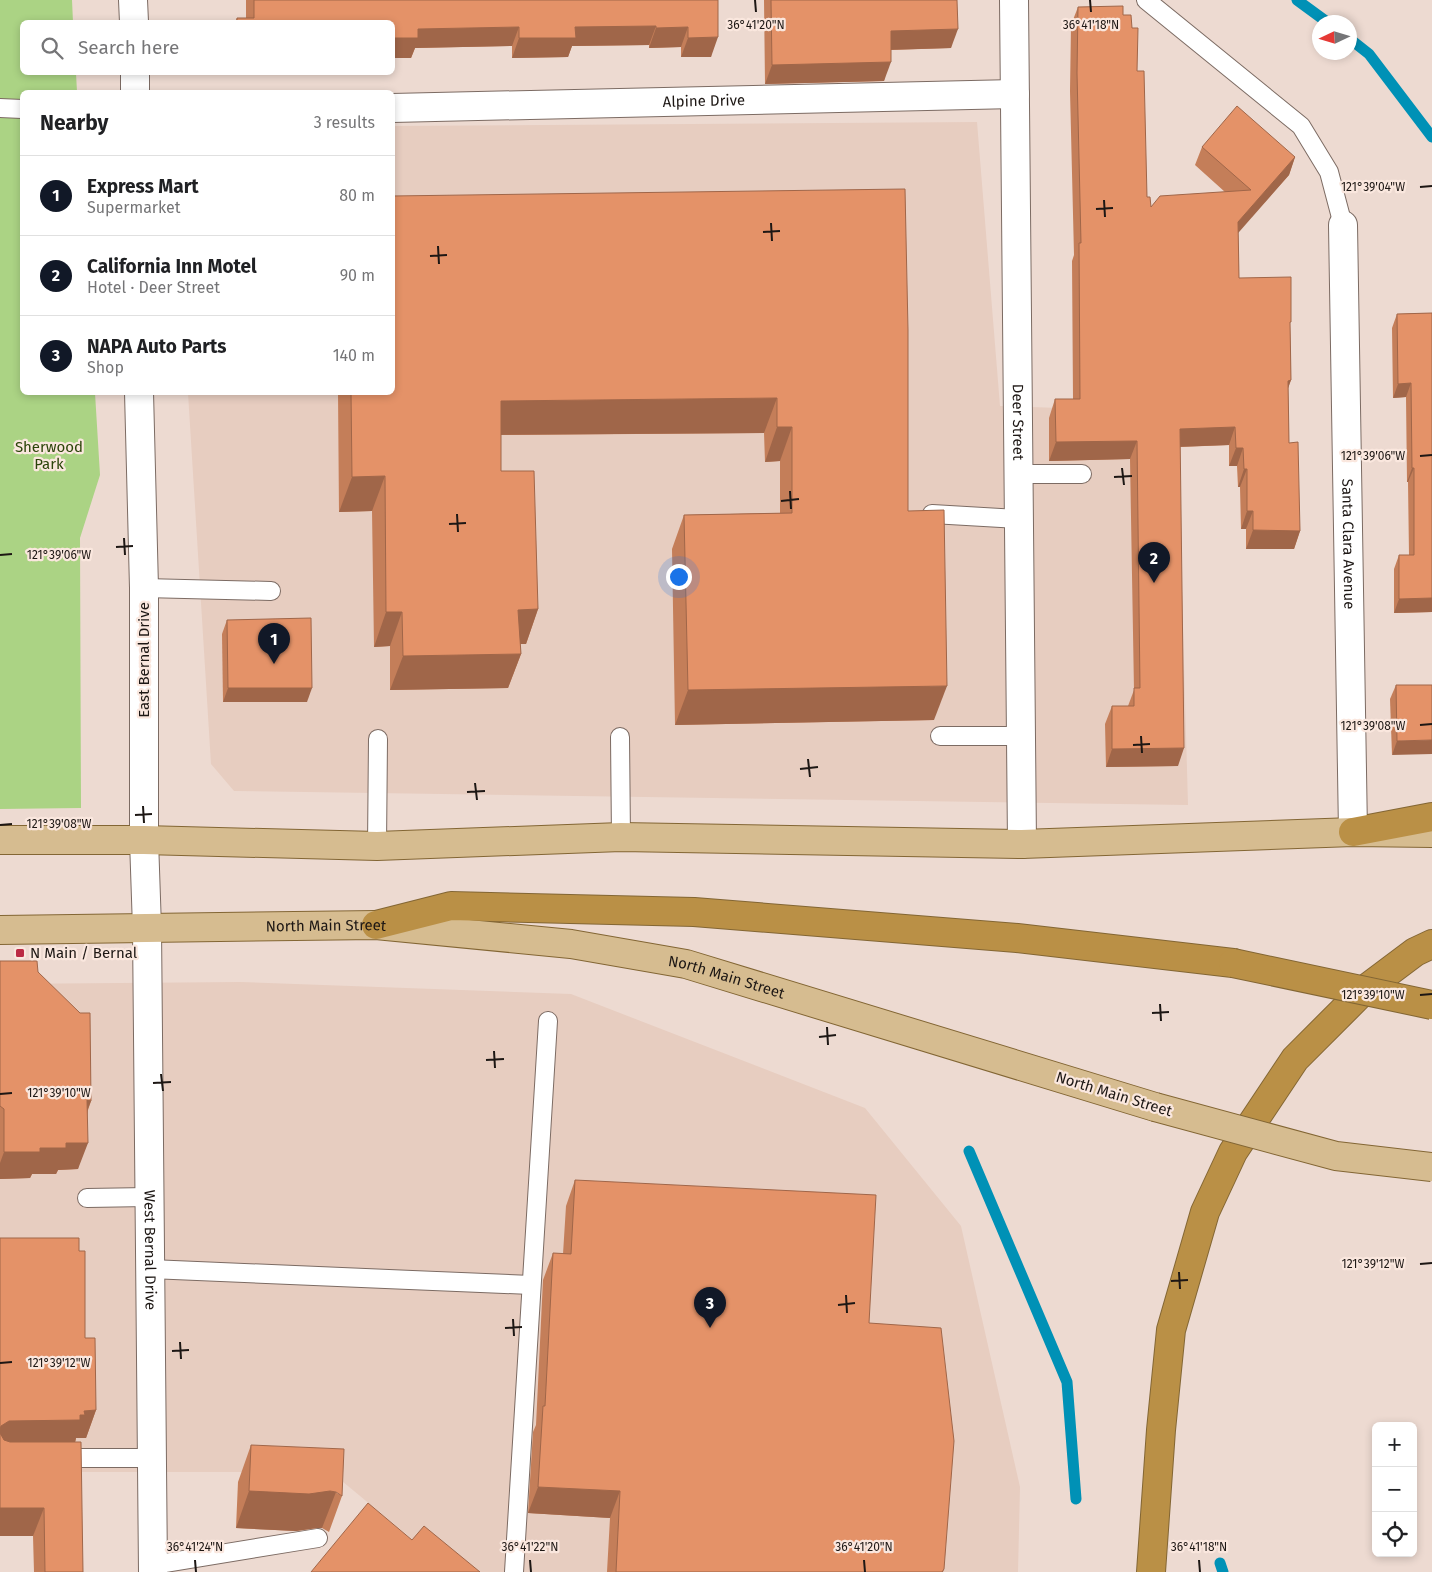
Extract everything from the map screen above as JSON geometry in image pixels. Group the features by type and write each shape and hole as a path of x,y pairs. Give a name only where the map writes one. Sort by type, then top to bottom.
{"highway":[{"path":"1353,832 1432,817"},
{"path":"376,925 451,906 694,912 1017,938 1233,963 1432,1005"},
{"path":"1151,1572 1161,1430 1172,1330 1205,1212 1233,1152 1295,1059 1363,991 1415,952 1432,944"}],"main road":[{"path":"0,840 144,840 377,846 621,837 1022,844 1353,832 1432,833"},
{"name":"North Main Street","path":"0,930 376,925 571,944 686,964 1155,1107 1336,1156 1432,1167"}],"street":[{"path":"134,0 134,20"},
{"name":"Deer Street","path":"1014,0 1022,844"},
{"path":"135,75 135,90"},
{"name":"Alpine Drive","path":"395,108 1015,94"},
{"name":"Santa Clara Avenue","path":"1343,225 1353,832"},
{"name":"East Bernal Drive","path":"139,395 144,588 144,840 147,928"},
{"name":"West Bernal Drive","path":"147,928 148,1197 153,1569"}],"lane":[{"path":"1146,0 1301,126 1330,172 1343,225"},
{"path":"0,108 20,109"},
{"path":"1019,474 1082,474"},
{"path":"932,514 1019,518"},
{"path":"144,588 271,591"},
{"path":"940,736 1021,736"},
{"path":"620,737 621,837"},
{"path":"377,846 378,739"},
{"path":"514,1572 548,1021"},
{"path":"87,1198 148,1197"},
{"path":"150,1269 531,1285"},
{"path":"38,1458 152,1458"},
{"path":"153,1569 318,1538"}],"shaded area":[{"path":"977,122 1000,406 1177,412 1188,805 234,791 211,764 188,395 395,395 395,126"},
{"path":"240,982 571,994 865,1108 961,1226 1020,1487 1018,1572 452,1572 331,1472 0,1472 0,984"}],"green space":[{"name":"Sherwood Park","path":"0,0 72,0 73,20 20,20 20,75 76,75 77,90 20,90 20,395 95,395 100,475 80,538 81,808 0,809"}],"building":[{"path":"254,0 718,0 718,37 688,38 688,27 656,28 656,26 575,27 576,38 519,38 519,27 418,29 418,38 395,38 395,20 237,20 237,18 254,18"},
{"path":"771,0 957,0 958,29 891,31 891,62 772,65"},
{"path":"1123,6 1123,15 1131,15 1132,28 1138,28 1137,71 1144,71 1147,197 1150,197 1151,207 1160,196 1251,190 1202,147 1237,106 1295,157 1238,222 1239,278 1291,277 1291,380 1288,381 1289,443 1298,442 1300,531 1253,530 1253,511 1247,511 1247,469 1244,469 1243,448 1236,448 1235,427 1180,429 1184,748 1112,749 1112,706 1134,706 1134,688 1140,688 1137,441 1056,442 1055,399 1080,399 1079,243 1081,243 1077,73 1078,7"},
{"path":"905,189 908,330 908,511 944,510 947,686 688,690 684,515 792,513 792,427 777,427 777,398 501,401 501,471 534,471 538,609 518,610 521,654 403,656 402,612 386,612 385,476 352,477 351,395 395,395 395,196"},
{"path":"1432,313 1432,598 1399,599 1399,555 1414,555 1414,468 1412,468 1411,383 1398,384 1397,314"},
{"path":"311,618 312,688 228,688 227,620"},
{"path":"1396,685 1432,685 1432,740 1397,741"},
{"path":"0,961 37,961 38,972 80,1013 90,1013 91,1101 87,1100 88,1143 66,1143 66,1148 40,1148 40,1152 4,1152 4,1109 0,1106"},
{"path":"575,1180 876,1195 869,1323 941,1328 954,1441 944,1569 942,1572 616,1572 620,1491 538,1487 543,1406 545,1406 553,1253 571,1254"},
{"path":"0,1238 79,1238 79,1251 85,1251 85,1338 95,1338 96,1410 84,1411 85,1415 80,1415 80,1420 9,1421 1,1426 0,1430"},
{"path":"0,1433 4,1440 10,1442 81,1442 83,1572 45,1572 44,1508 0,1508"},
{"path":"251,1445 344,1449 342,1496 330,1491 309,1494 249,1491"},
{"path":"368,1503 412,1540 424,1526 480,1572 311,1572"}],"waterway":[{"path":"1297,0 1317,15"},
{"path":"1357,45 1369,54 1432,137"},
{"path":"969,1151 1067,1382 1076,1499"},
{"path":"1220,1563 1223,1572"}],"place":[{"name":"California Inn Motel","path":"1154,583"},
{"name":"Express Mart","path":"274,664"},
{"name":"N Main / Bernal","path":"20,953"},
{"name":"NAPA Auto Parts","path":"710,1328"}]}
